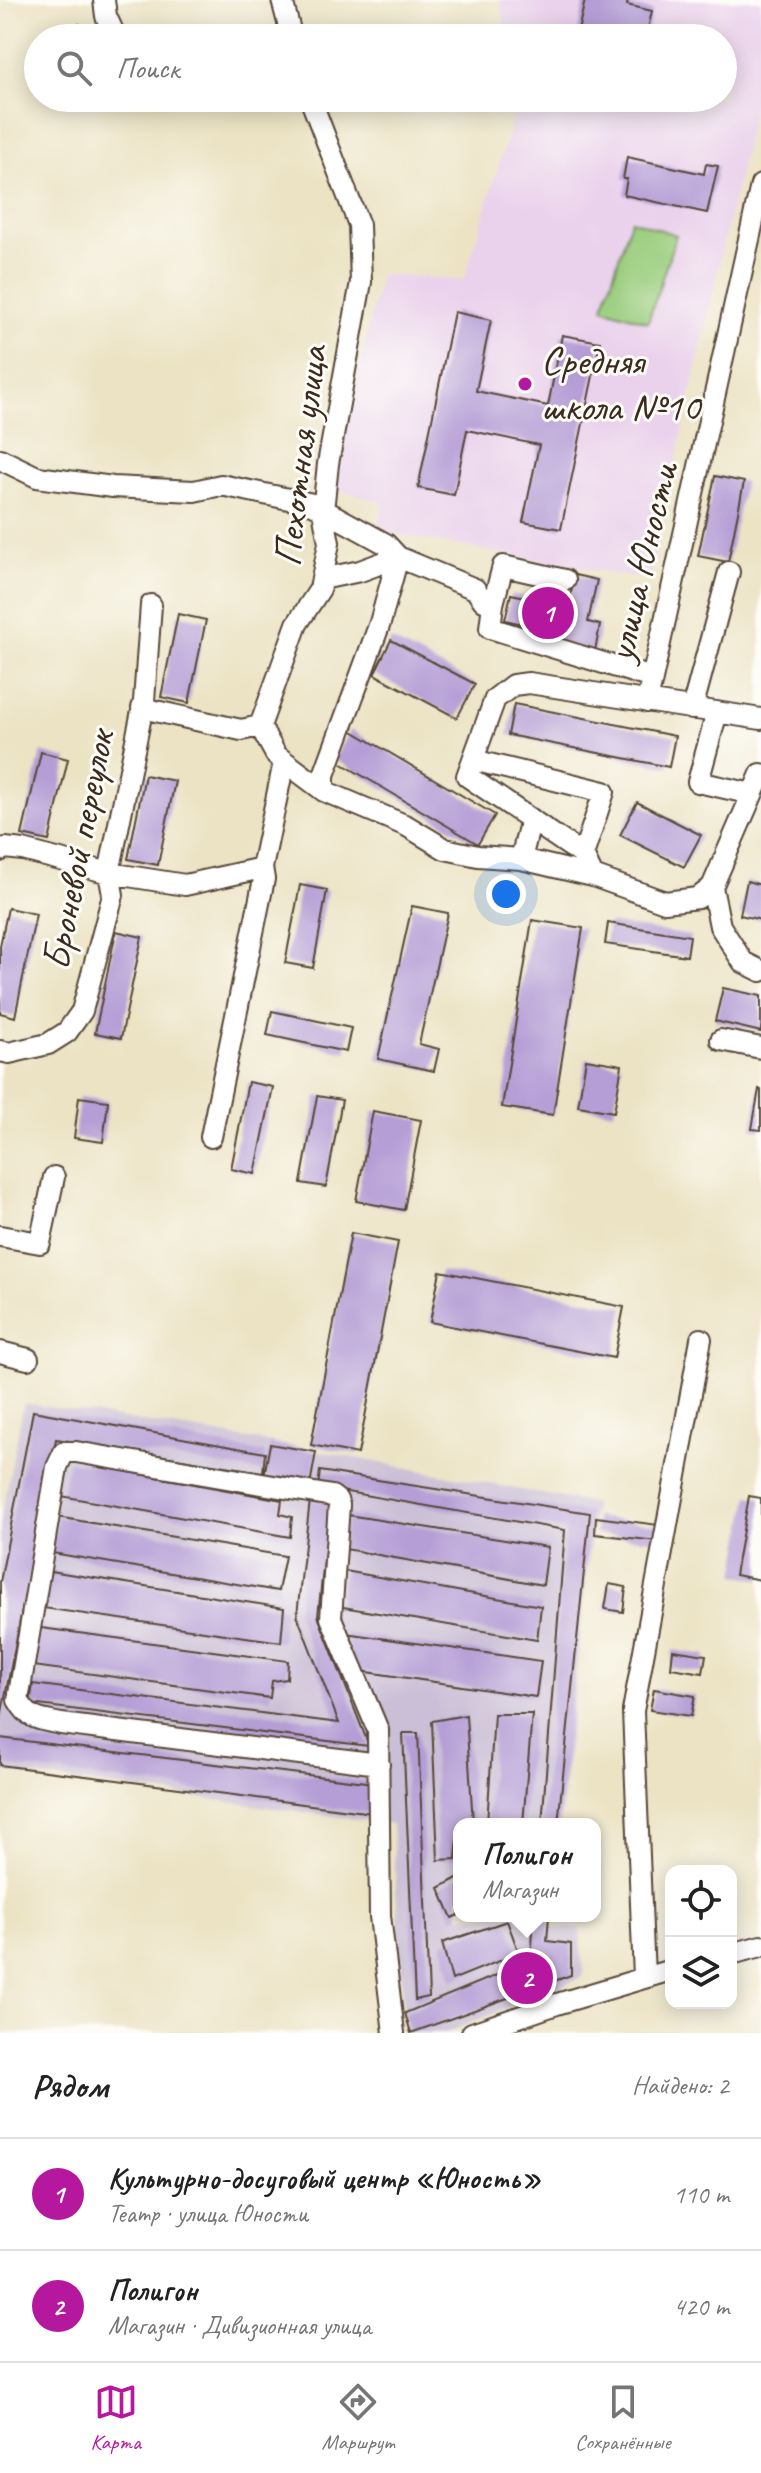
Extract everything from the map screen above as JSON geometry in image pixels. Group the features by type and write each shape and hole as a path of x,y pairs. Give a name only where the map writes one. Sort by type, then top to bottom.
{"street":[{"path":"104,0 110,24"},
{"path":"282,0 288,24"},
{"name":"Пехотная улица","path":"260,726 297,624 320,589 329,543 323,511 328,464 361,282 359,225 315,112"},
{"name":"улица Юности","path":"761,185 754,240 647,702 761,719"},
{"path":"0,459 37,477 113,487 194,491 221,485 313,504 386,544 398,557 475,589 489,602"},
{"path":"322,579 360,571 398,557"},
{"path":"324,791 324,775 380,623 398,557"},
{"path":"565,580 503,566 489,602 490,628 652,678"},
{"path":"692,709 729,572"},
{"name":"Броневой переулок","path":"0,1051 9,1053 48,1044 67,1032 82,1011 113,895 109,873 142,708 151,605"},
{"path":"593,876 583,855 467,776 495,699 513,685 529,683 647,702"},
{"path":"142,708 241,730 260,726 276,755 324,791 407,826 445,849 478,856 521,859 593,876 665,902 698,898 712,887 754,801 761,774"},
{"path":"717,712 698,782 754,801"},
{"path":"473,760 604,792 583,855"},
{"path":"211,1137 264,879 262,868 284,762"},
{"path":"521,859 531,819"},
{"path":"0,851 5,848 23,850 109,873 185,885 262,868"},
{"path":"712,887 720,926 743,962 761,971"},
{"path":"721,1040 761,1048"},
{"path":"0,1236 40,1243 54,1177"},
{"path":"644,1977 633,1711 701,1339"},
{"path":"0,1352 28,1359"},
{"path":"379,1764 61,1724 39,1720 26,1713 18,1700 21,1678 57,1467 64,1452 332,1496 337,1500 331,1618 378,1730 379,1764 380,1916 394,2033"},
{"path":"737,1952 761,1946"},
{"path":"472,2033 665,1972"}],"shaded area":[{"name":"Средняя школа №10","path":"500,0 761,0 761,73 650,580 376,531 384,503 334,488 380,274 464,280 515,112 737,112 737,24 504,24"},
{"path":"24,1403 298,1447 594,1504 561,1818 453,1818 453,1922 550,1922 549,1928 580,1928 583,1977 445,2033 405,2033 392,1824 0,1771 0,1523"}],"green space":[{"path":"631,220 676,235 648,322 603,308"}],"building":[{"path":"585,0 628,0 627,5 652,11 649,24 580,24"},
{"path":"627,157 704,174 706,164 718,166 707,213 624,195"},
{"path":"454,312 491,320 476,391 548,406 562,335 600,342 561,529 523,522 539,445 467,430 454,495 418,488"},
{"path":"715,476 744,482 728,562 698,556"},
{"path":"575,575 597,580 588,622 600,625 595,651 552,642 554,631 505,620 511,594 568,606"},
{"path":"178,614 206,620 189,703 161,697"},
{"path":"391,640 475,684 457,718 374,674"},
{"path":"514,704 675,736 669,767 508,735"},
{"path":"351,730 495,815 478,844 334,759"},
{"path":"41,752 68,759 49,841 22,835"},
{"path":"145,775 175,781 158,865 128,859"},
{"path":"637,802 701,835 684,867 620,835"},
{"path":"747,881 761,885 761,920 740,915"},
{"path":"300,885 327,890 313,968 285,963"},
{"path":"412,906 448,913 419,1044 439,1049 434,1071 378,1059"},
{"path":"8,908 36,914 15,1017 0,1013 0,946"},
{"path":"532,920 583,928 553,1115 502,1107"},
{"path":"608,923 690,936 687,956 605,944"},
{"path":"116,931 142,937 121,1038 95,1033"},
{"path":"723,988 761,996 761,1032 715,1021"},
{"path":"272,1011 351,1028 346,1052 267,1035"},
{"path":"586,1059 622,1065 614,1112 578,1106"},
{"path":"248,1082 273,1087 255,1174 231,1169"},
{"path":"761,1090 761,1130 752,1129"},
{"path":"317,1096 342,1100 326,1187 301,1183"},
{"path":"79,1097 108,1101 103,1142 74,1138"},
{"path":"373,1111 421,1120 404,1210 356,1201"},
{"path":"351,1233 398,1242 358,1454 311,1445"},
{"path":"440,1271 624,1307 614,1358 430,1322"},
{"path":"33,1411 265,1453 263,1472 56,1439 0,1722 0,1582"},
{"path":"270,1444 316,1452 310,1485 264,1476"},
{"path":"69,1461 282,1500 280,1514 292,1517 290,1537 61,1496"},
{"path":"320,1471 590,1513 559,1818 542,1818 565,1530 318,1487"},
{"path":"749,1496 761,1498 761,1580 735,1575"},
{"path":"310,1500 330,1503 318,1616 369,1746 30,1704 33,1684 339,1723 297,1615"},
{"path":"348,1515 548,1547 543,1585 340,1548"},
{"path":"57,1517 285,1556 278,1591 52,1553"},
{"path":"596,1517 659,1525 657,1541 595,1534"},
{"path":"50,1571 284,1608 281,1642 43,1608"},
{"path":"345,1571 541,1606 537,1640 337,1606"},
{"path":"609,1584 626,1587 623,1612 605,1609"},
{"path":"41,1628 288,1661 287,1679 272,1681 270,1698 33,1666"},
{"path":"345,1633 541,1661 536,1697 354,1670"},
{"path":"673,1650 706,1655 703,1673 671,1668"},
{"path":"654,1689 695,1696 691,1716 650,1710"},
{"path":"494,1714 532,1714 523,1818 487,1818"},
{"path":"466,1715 473,1818 453,1818 453,1859 438,1860 432,1721"},
{"path":"403,1733 418,1733 429,1997 415,2000"},
{"path":"0,1738 374,1783 373,1813 0,1765"},
{"path":"453,1880 453,1918 452,1918 439,1888"},
{"path":"507,1922 519,1953 452,1980 442,1943"},
{"path":"534,1922 549,1922 547,1941 571,1944 571,1975 411,2033 405,2013 531,1961"}],"place":[{"name":"Средняя школа №10","path":"525,384"},
{"name":"Культурно-досуговый центр «Юность»","path":"548,613"},
{"name":"Полигон","path":"527,1978"}]}
